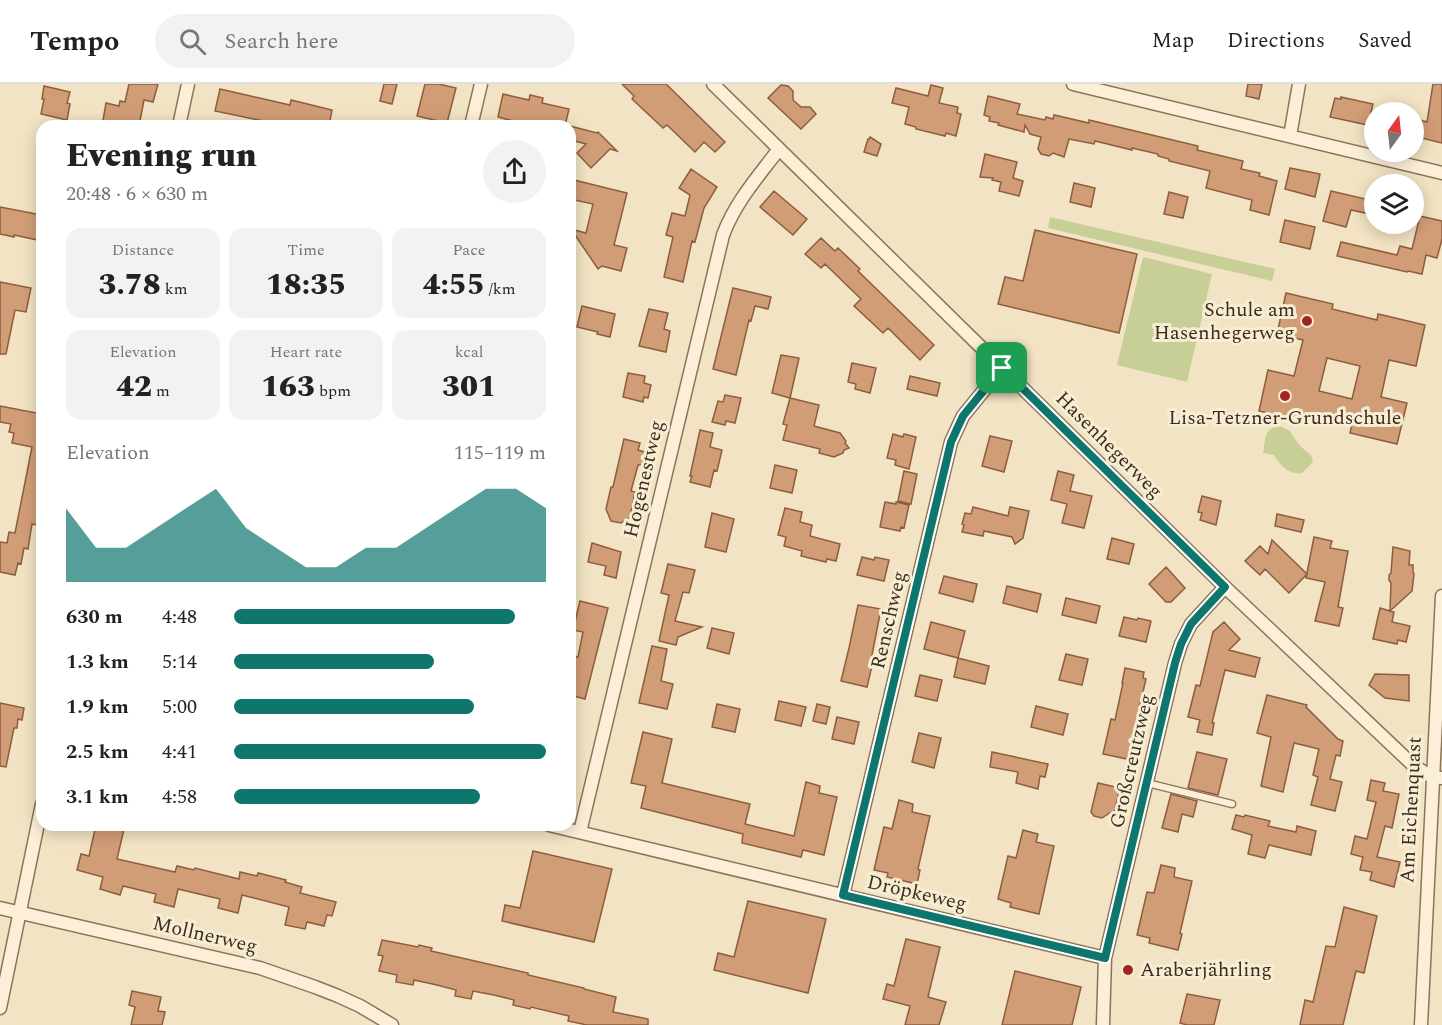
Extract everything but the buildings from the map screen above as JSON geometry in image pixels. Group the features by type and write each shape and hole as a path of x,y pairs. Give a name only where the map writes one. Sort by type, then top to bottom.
{"street":[{"path":"180,120 188,84"},
{"path":"472,120 481,84"},
{"name":"Hasenhegerweg","path":"713,84 1225,587 1414,766 1437,777"},
{"path":"1073,84 1442,173"},
{"path":"1290,136 1299,84"},
{"name":"Hogenestweg","path":"580,832 723,235 741,199 779,149"},
{"name":"Renschweg","path":"843,895 951,442 963,416 1002,368"},
{"name":"Großcreutzweg","path":"1105,958 1181,644 1191,624 1225,587"},
{"name":"Am Eichenquast","path":"1421,1025 1437,777 1442,596"},
{"path":"0,1008 37,831"},
{"name":"Dröpkeweg","path":"576,831 1105,958"},
{"name":"Mollnerweg","path":"0,908 260,968 338,996 392,1025"},
{"path":"1103,1025 1105,958"}],"lane":[{"path":"1147,783 1232,804"}],"green space":[{"path":"1050,217 1275,269 1272,281 1048,228"},
{"path":"1143,257 1212,274 1187,382 1117,365"},
{"path":"1280,426 1290,431 1311,455 1313,462 1302,473 1289,471 1274,455 1263,453 1268,432"}],"place":[{"name":"Schule am Hasenhegerweg","path":"1307,321"},
{"name":"Lisa-Tetzner-Grundschule","path":"1285,396"},
{"name":"Araberjährling","path":"1128,970"}],"route":[{"path":"1002,368 1225,587 1191,624 1181,644 1105,958 843,895 951,442 963,416 1002,368"}]}
